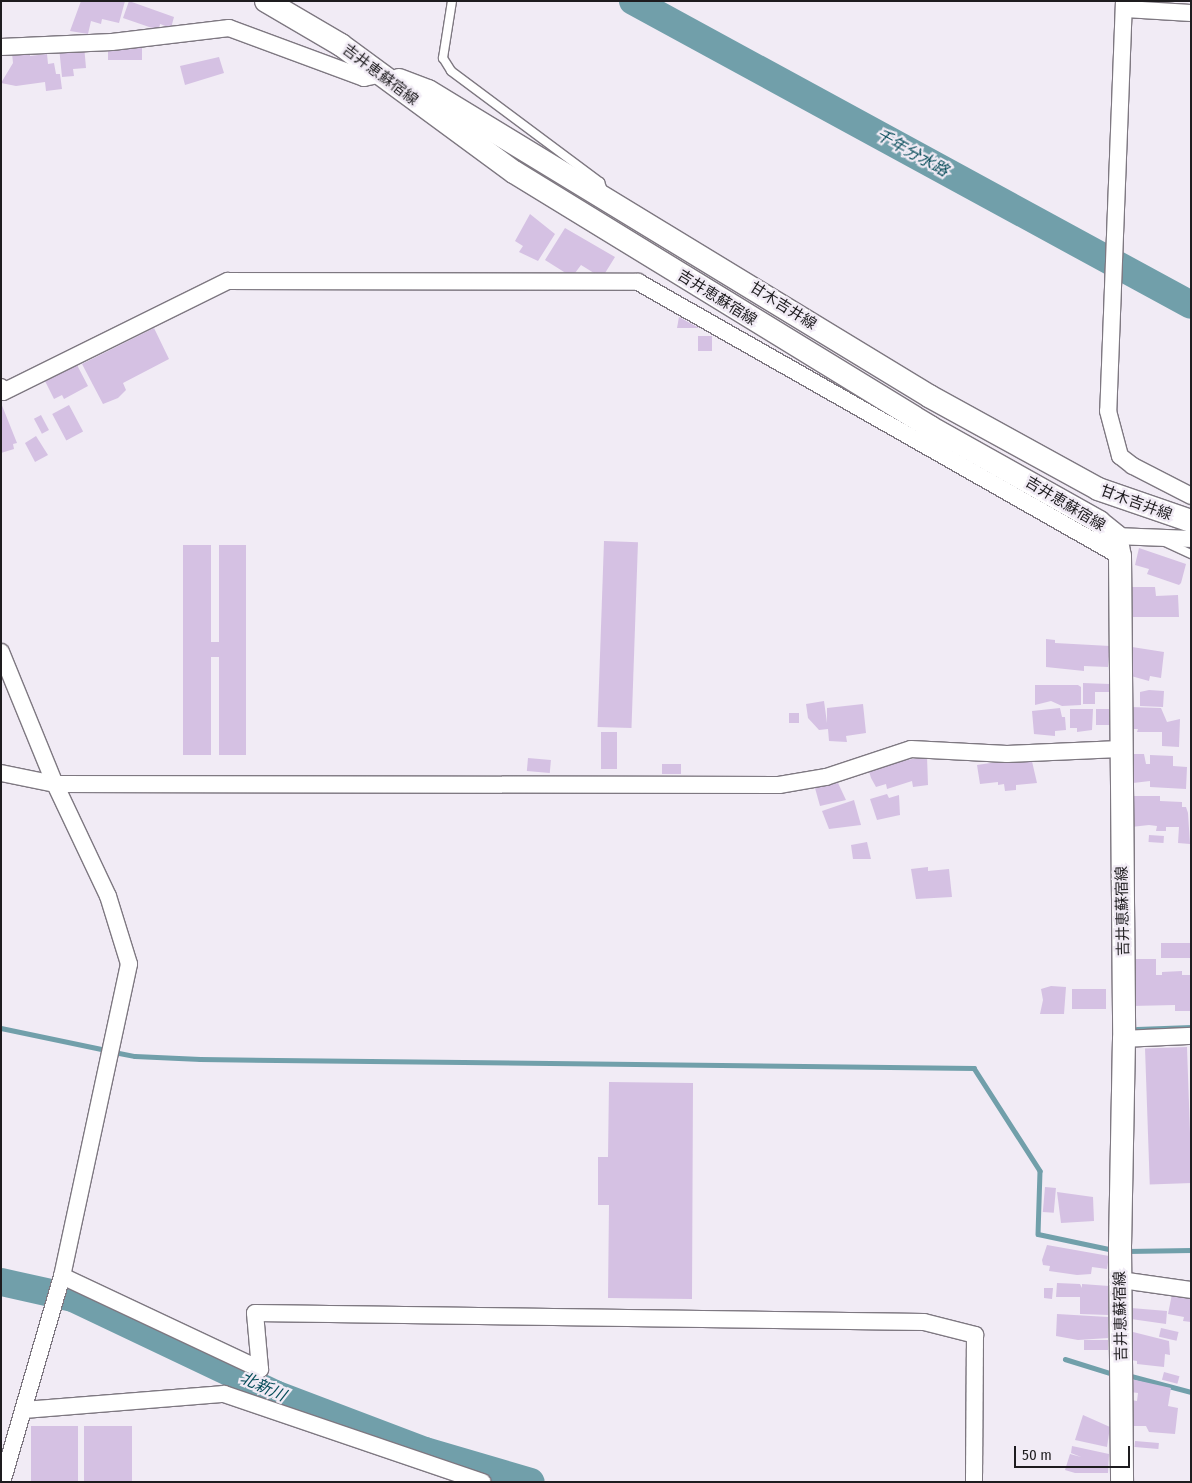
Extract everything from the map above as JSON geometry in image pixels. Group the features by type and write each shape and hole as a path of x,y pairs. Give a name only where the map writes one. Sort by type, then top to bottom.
{"main road":[{"name":"吉井恵蘇宿線","path":"266,1 341,45 383,74 423,108 522,177 922,422 1099,522 1118,546 1124,1038 1120,1261 1122,1482"},
{"name":"甘木吉井線","path":"383,74 428,91 928,396 1098,489 1191,521"}],"street":[{"path":"1191,13 1124,5 1108,411 1120,456 1133,466 1191,496"},
{"path":"1,47 112,42 229,28 364,78 383,74"},
{"path":"1,387 3,392 228,281 638,282 1118,546 1154,538 1191,539"},
{"path":"1,652 55,784 108,896 130,964 110,1064 62,1276 52,1304 24,1410 2,1482"},
{"path":"1,773 55,784 778,785 826,777 911,749 1008,754 1120,749"},
{"path":"1124,1038 1191,1036"},
{"path":"1120,1261 1191,1290"},
{"path":"62,1276 260,1369 255,1313 924,1322 975,1335 974,1482"},
{"path":"24,1410 224,1394 482,1482"}],"lane":[{"path":"452,1 443,58 451,71 600,182 606,199"},
{"path":"1154,538 1191,554"}],"building":[{"path":"81,1 125,1 119,23 102,19 101,24 91,21 88,34 70,31"},
{"path":"129,1 174,17 171,28 160,24 159,29 155,29 123,18"},
{"path":"108,41 142,41 142,60 108,60"},
{"path":"84,45 86,68 73,69 74,76 62,77 59,47"},
{"path":"30,52 30,56 47,54 48,64 54,63 56,74 60,74 62,89 46,91 45,82 16,86 1,83 13,63 12,53"},
{"path":"219,57 224,73 185,85 180,66"},
{"path":"530,214 555,234 538,261 519,252 523,246 515,241"},
{"path":"565,228 615,257 602,278 581,265 572,277 545,260"},
{"path":"679,317 699,328 677,328"},
{"path":"154,328 169,359 123,383 126,390 118,398 103,404 82,364"},
{"path":"698,336 712,336 712,351 698,351"},
{"path":"76,363 88,386 64,399 62,395 54,399 44,379"},
{"path":"1,403 17,443 13,444 14,449 1,453"},
{"path":"69,405 83,431 66,440 52,414"},
{"path":"41,415 49,430 42,434 34,419"},
{"path":"36,436 48,455 35,462 25,443"},
{"path":"604,541 638,542 631,728 598,727"},
{"path":"183,545 211,545 211,642 219,642 219,545 246,545 246,755 219,755 219,657 211,657 211,755 183,755"},
{"path":"1139,548 1186,564 1181,583 1179,585 1147,574 1149,569 1135,565"},
{"path":"1132,587 1155,587 1156,596 1178,595 1179,617 1133,617"},
{"path":"1046,639 1055,640 1055,643 1110,646 1108,667 1084,666 1084,671 1046,667"},
{"path":"1132,647 1164,652 1161,678 1150,676 1149,681 1131,676"},
{"path":"1083,683 1110,684 1110,692 1095,692 1095,704 1083,704"},
{"path":"1035,685 1078,685 1081,687 1081,705 1062,706 1051,701 1035,705"},
{"path":"1149,690 1164,691 1163,707 1140,706 1140,692"},
{"path":"824,701 827,723 827,708 863,704 866,733 846,736 847,742 829,741 828,729 819,730 808,718 806,704"},
{"path":"1131,707 1161,708 1167,722 1180,719 1179,747 1162,746 1162,732 1137,732 1138,729 1132,729"},
{"path":"1060,708 1062,717 1065,717 1066,730 1055,731 1055,736 1034,734 1032,711"},
{"path":"1070,709 1093,709 1092,730 1077,732 1077,728 1070,728"},
{"path":"1096,709 1110,709 1110,725 1096,725"},
{"path":"789,713 799,713 799,723 789,723"},
{"path":"601,732 617,732 617,769 601,769"},
{"path":"1134,754 1144,754 1146,764 1150,764 1150,755 1173,756 1173,766 1187,767 1186,789 1150,787 1150,781 1133,783 1131,757"},
{"path":"927,756 928,785 913,787 912,781 887,789 886,784 876,787 868,768"},
{"path":"1031,757 1037,783 1016,785 1016,790 1005,791 1004,784 998,785 998,782 980,784 977,765"},
{"path":"528,758 551,760 550,773 527,771"},
{"path":"662,764 681,764 681,774 662,774"},
{"path":"838,783 846,800 820,806 815,788"},
{"path":"887,794 889,798 899,795 900,815 877,820 870,799"},
{"path":"1132,796 1160,796 1160,801 1182,802 1182,807 1186,807 1188,813 1190,844 1178,843 1179,827 1166,827 1166,831 1156,831 1157,826 1131,827"},
{"path":"854,800 861,825 829,829 822,811"},
{"path":"1149,835 1164,836 1163,843 1149,842"},
{"path":"867,842 871,859 853,859 851,845"},
{"path":"928,867 928,871 949,869 952,897 916,899 911,869"},
{"path":"1161,943 1190,943 1190,958 1161,958"},
{"path":"1131,959 1156,959 1156,975 1162,975 1162,972 1182,971 1182,975 1191,975 1191,1011 1175,1011 1175,1005 1131,1006"},
{"path":"1051,986 1066,987 1064,1014 1040,1014 1043,1000 1041,989"},
{"path":"1072,989 1106,989 1106,1009 1072,1009"},
{"path":"1187,1047 1191,1183 1150,1184 1145,1048"},
{"path":"609,1082 693,1083 692,1299 608,1298 609,1205 598,1205 598,1157 608,1157"},
{"path":"1045,1187 1056,1188 1054,1213 1043,1212"},
{"path":"1057,1192 1093,1197 1094,1221 1061,1223"},
{"path":"1047,1245 1109,1256 1107,1269 1092,1267 1091,1274 1077,1275 1049,1271 1050,1266 1043,1265 1042,1260"},
{"path":"1057,1283 1080,1284 1082,1288 1082,1284 1109,1286 1108,1315 1080,1314 1080,1297 1056,1297"},
{"path":"1044,1288 1053,1288 1052,1299 1044,1298"},
{"path":"1172,1294 1191,1297 1191,1322 1183,1321 1184,1317 1168,1314"},
{"path":"1131,1308 1167,1311 1166,1324 1131,1319"},
{"path":"1057,1314 1108,1317 1108,1338 1078,1340 1056,1336"},
{"path":"1161,1328 1179,1332 1177,1341 1159,1337"},
{"path":"1133,1332 1169,1341 1170,1355 1165,1354 1164,1367 1137,1364 1137,1361 1130,1360"},
{"path":"1084,1340 1108,1340 1108,1350 1084,1350"},
{"path":"1164,1372 1179,1376 1177,1384 1162,1380"},
{"path":"1131,1379 1171,1388 1168,1406 1178,1408 1175,1434 1149,1432 1146,1426 1131,1426 1131,1400 1137,1401 1138,1393 1130,1392"},
{"path":"1083,1415 1110,1427 1107,1447 1075,1440"},
{"path":"31,1426 78,1426 78,1482 31,1482"},
{"path":"84,1426 132,1426 132,1482 84,1482"},
{"path":"1135,1441 1159,1443 1158,1449 1134,1447"},
{"path":"1072,1446 1109,1454 1108,1473 1075,1473 1065,1470 1070,1454 1081,1457 1071,1453"}],"waterway":[{"name":"千年分水路","path":"633,1 1191,305"},
{"path":"1137,1029 1191,1027"},
{"path":"1,1028 106,1050"},
{"path":"114,1052 135,1056 200,1059 974,1068 1040,1171 1038,1234 1114,1250"},
{"path":"1127,1251 1191,1250"},
{"name":"北新川","path":"1,1282 73,1298 275,1394 425,1451 531,1482"},
{"path":"1065,1359 1110,1373"},
{"path":"1131,1376 1191,1392"}]}
